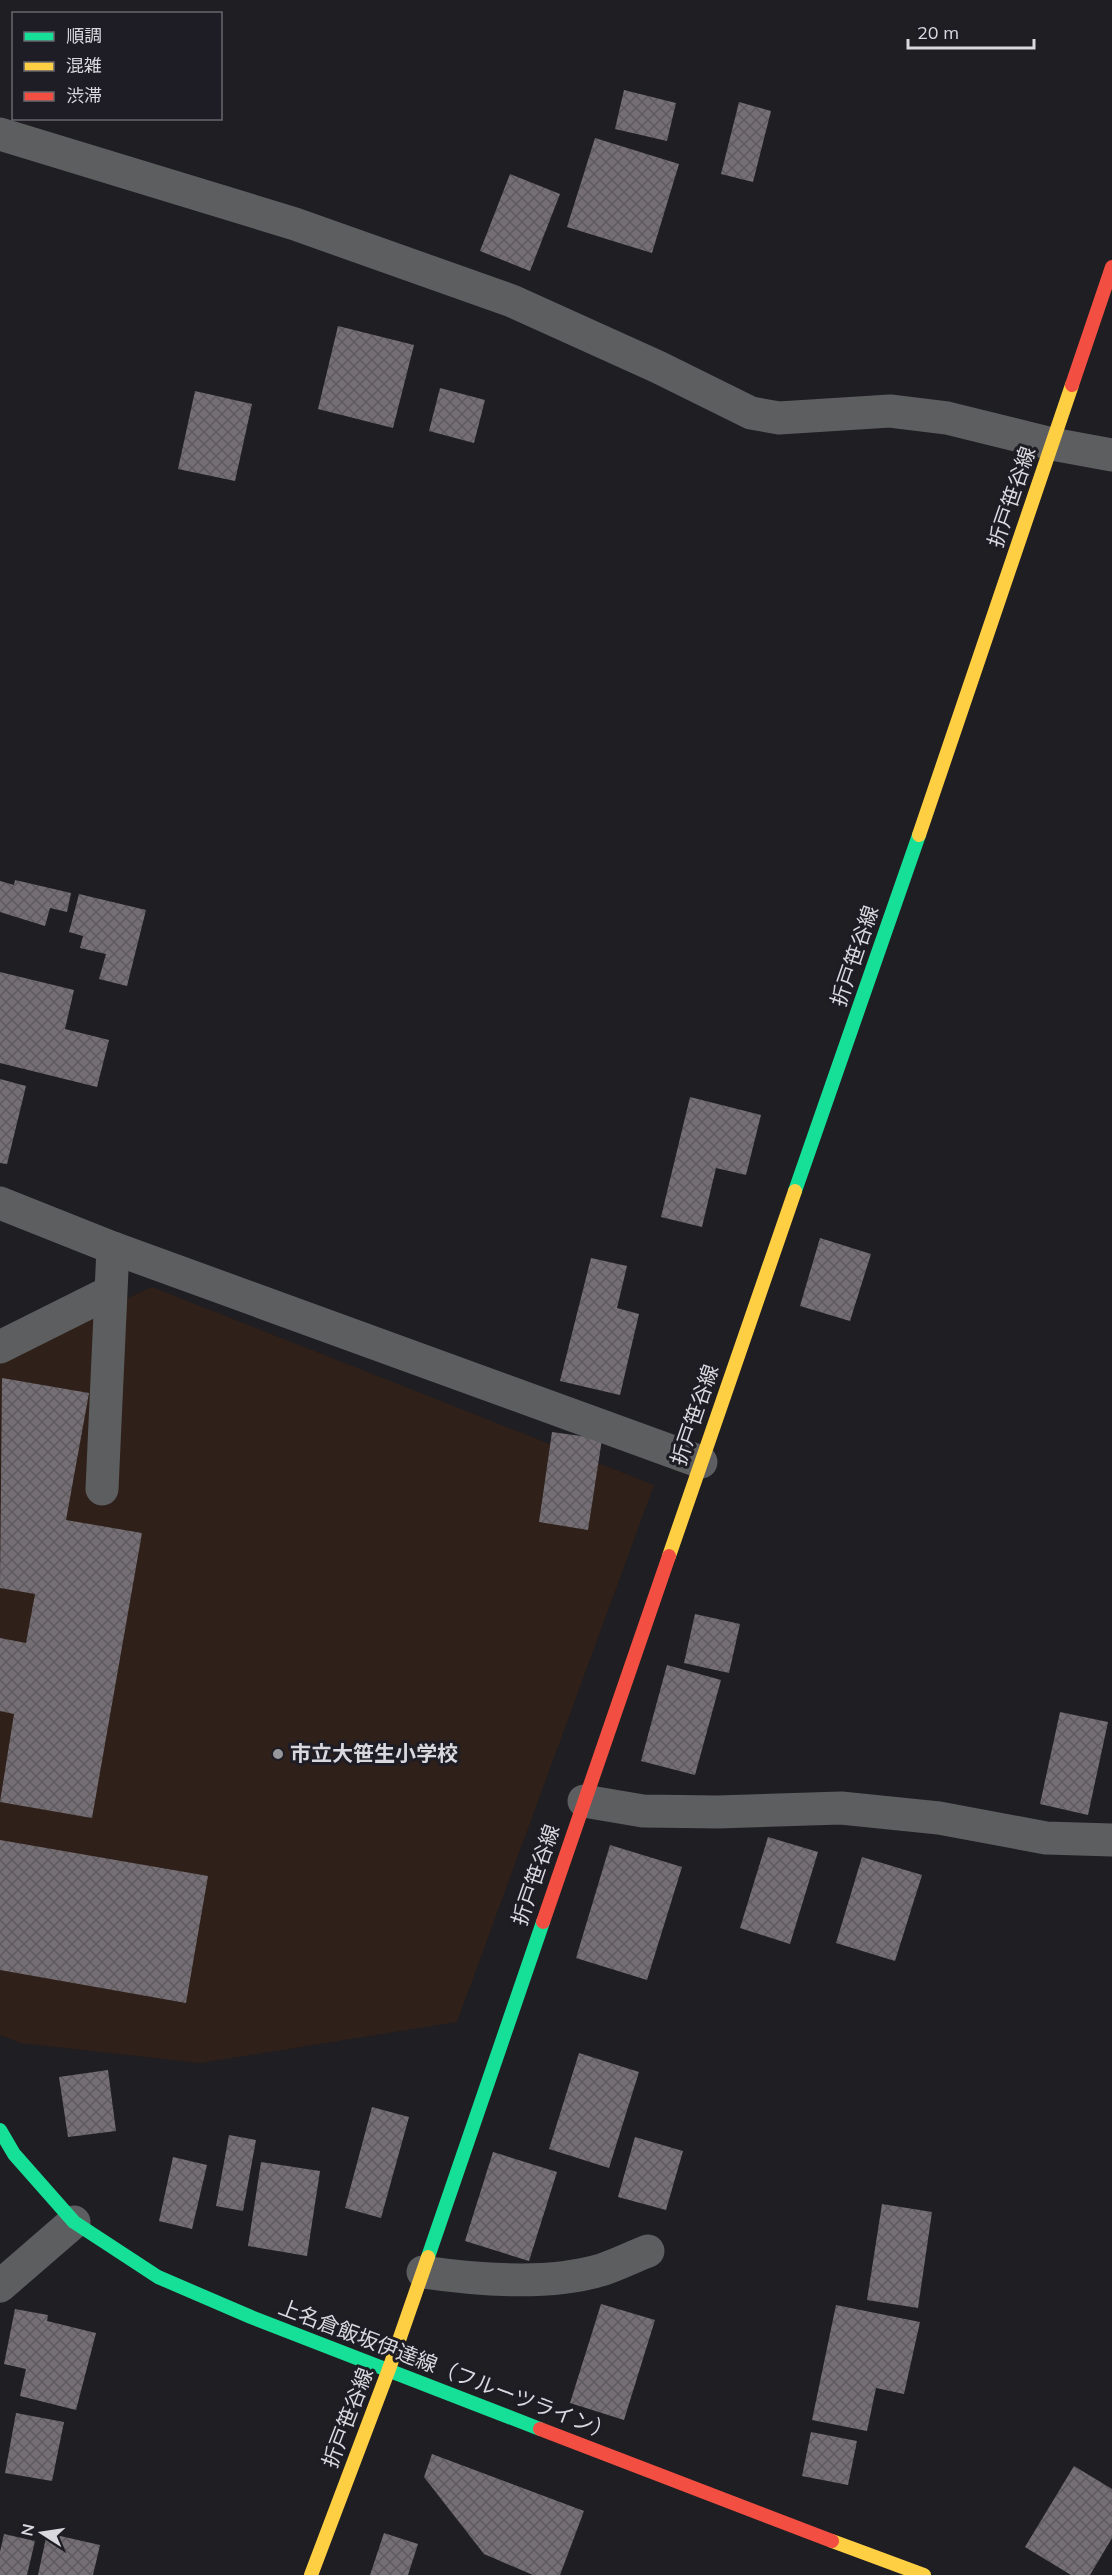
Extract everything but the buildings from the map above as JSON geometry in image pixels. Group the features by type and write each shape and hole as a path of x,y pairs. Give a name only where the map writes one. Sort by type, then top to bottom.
{"main road":[{"name":"折戸笹谷線","path":"311,2575 423,2272 700,1462 902,885 1112,267"},
{"name":"上名倉飯坂伊達線（フルーツライン）","path":"0,2130 14,2154 74,2222 158,2277 251,2317 792,2527 924,2575"}],"street":[{"path":"0,134 295,224 512,301 658,367 751,413 779,418 890,411 947,418 1052,444 1112,455"},
{"path":"0,1203 113,1248 700,1462"},
{"path":"102,1489 113,1248"},
{"path":"0,1347 110,1292"},
{"path":"584,1802 644,1811 718,1812 841,1808 939,1818 1046,1838 1112,1840"},
{"path":"0,2286 74,2222"},
{"path":"423,2272 469,2278 560,2277 601,2270 648,2251"}],"shaded area":[{"name":"市立大笹生小学校","path":"152,1287 654,1485 457,2022 200,2063 20,2043 0,2035 0,1356"}],"traffic: fast":[{"path":"795,1191 919,835"},
{"path":"428,2257 543,1922"},
{"path":"0,2130 14,2154 74,2222 158,2277 251,2317 540,2429"}],"traffic: slow":[{"path":"919,835 1072,385"},
{"path":"669,1556 795,1191"},
{"path":"311,2575 389,2369 428,2257"},
{"path":"832,2541 924,2575"}],"traffic: jam":[{"path":"1072,385 1112,267"},
{"path":"543,1922 669,1556"},
{"path":"540,2429 832,2541"}],"place":[{"name":"市立大笹生小学校","path":"278,1754"}]}
